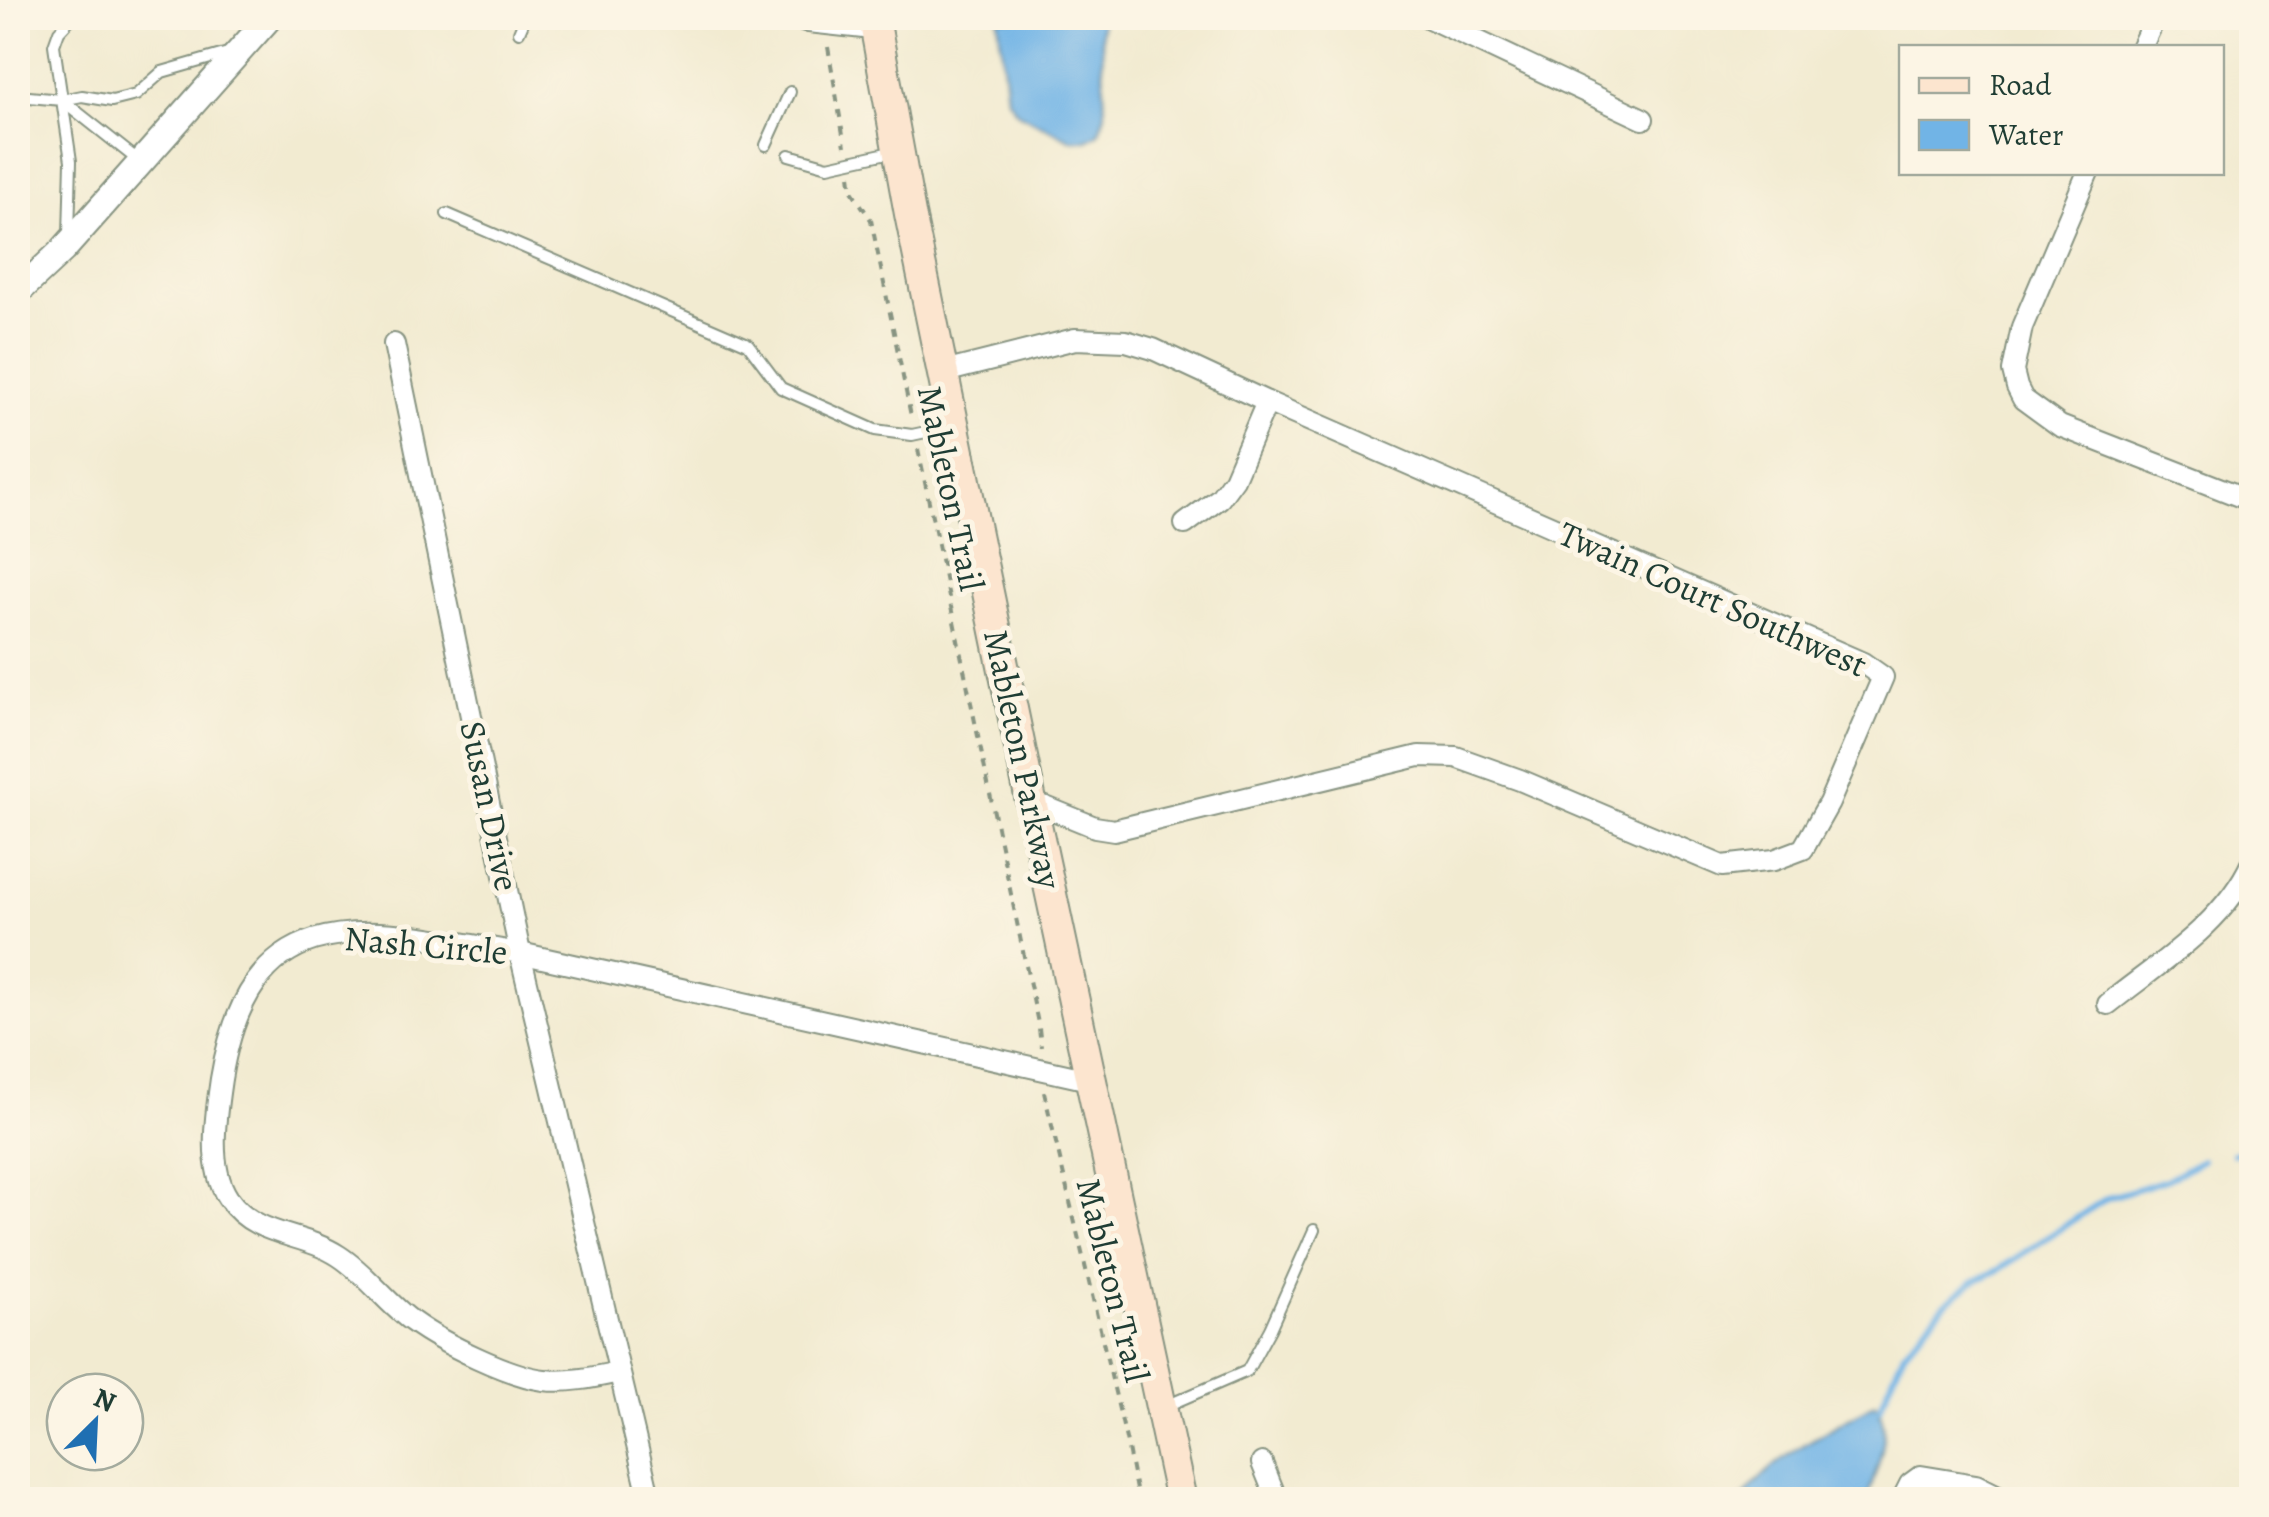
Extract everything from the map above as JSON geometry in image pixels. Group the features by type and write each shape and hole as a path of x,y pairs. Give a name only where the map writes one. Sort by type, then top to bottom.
{"main road":[{"name":"Mableton Parkway","path":"875,26 1090,1080 1182,1500"}],"street":[{"path":"18,292 69,244 269,18"},
{"path":"1429,18 1644,119"},
{"path":"2142,45 2155,18"},
{"path":"2087,175 2022,327 2013,371 2023,399 2060,426 2252,501"},
{"name":"Twain Court Southwest","path":"944,372 1075,339 1126,340 1154,348 1267,402 1863,663 1882,677 1830,803 1803,849 1774,860 1722,866 1456,757 1419,756 1114,830 1095,827 1032,801"},
{"name":"Susan Drive","path":"394,344 520,953 650,1500"},
{"path":"1184,524 1220,498 1234,479 1267,402"},
{"path":"2108,1004 2208,924 2252,862"},
{"name":"Nash Circle","path":"619,1372 545,1380 509,1371 412,1322 338,1255 250,1221 226,1196 218,1170 216,1142 227,1046 245,999 267,967 292,948 342,932 434,940 520,953 1090,1080"},
{"path":"1262,1463 1278,1500"},
{"path":"1902,1500 1910,1484 1920,1476 1976,1485 2006,1500"}],"lane":[{"path":"69,244 71,161 54,45 59,31 71,18"},
{"path":"519,32 525,18"},
{"path":"780,18 825,30 875,26"},
{"path":"18,96 62,100 82,96 112,101 136,95 162,72 240,50"},
{"path":"766,145 790,92"},
{"path":"62,100 140,162"},
{"path":"790,155 828,166 898,151"},
{"path":"448,214 748,344 780,388 875,430 915,434 955,426"},
{"path":"1161,1408 1247,1371 1314,1230"}],"path":[{"name":"Mableton Trail","path":"825,30 852,191 871,220 1039,1028 1045,1106 1138,1500"}],"water":[{"path":"998,18 1101,18 1105,114 1098,134 1087,140 1072,140 1018,113 1007,98"},
{"path":"1875,1403 1881,1414 1884,1438 1867,1499 1742,1499 1786,1457"}],"waterway":[{"path":"2233,1153 2252,1149"},
{"path":"1879,1409 1904,1352 1945,1304 1971,1283 1998,1270 2107,1198 2166,1180 2202,1160"}]}
